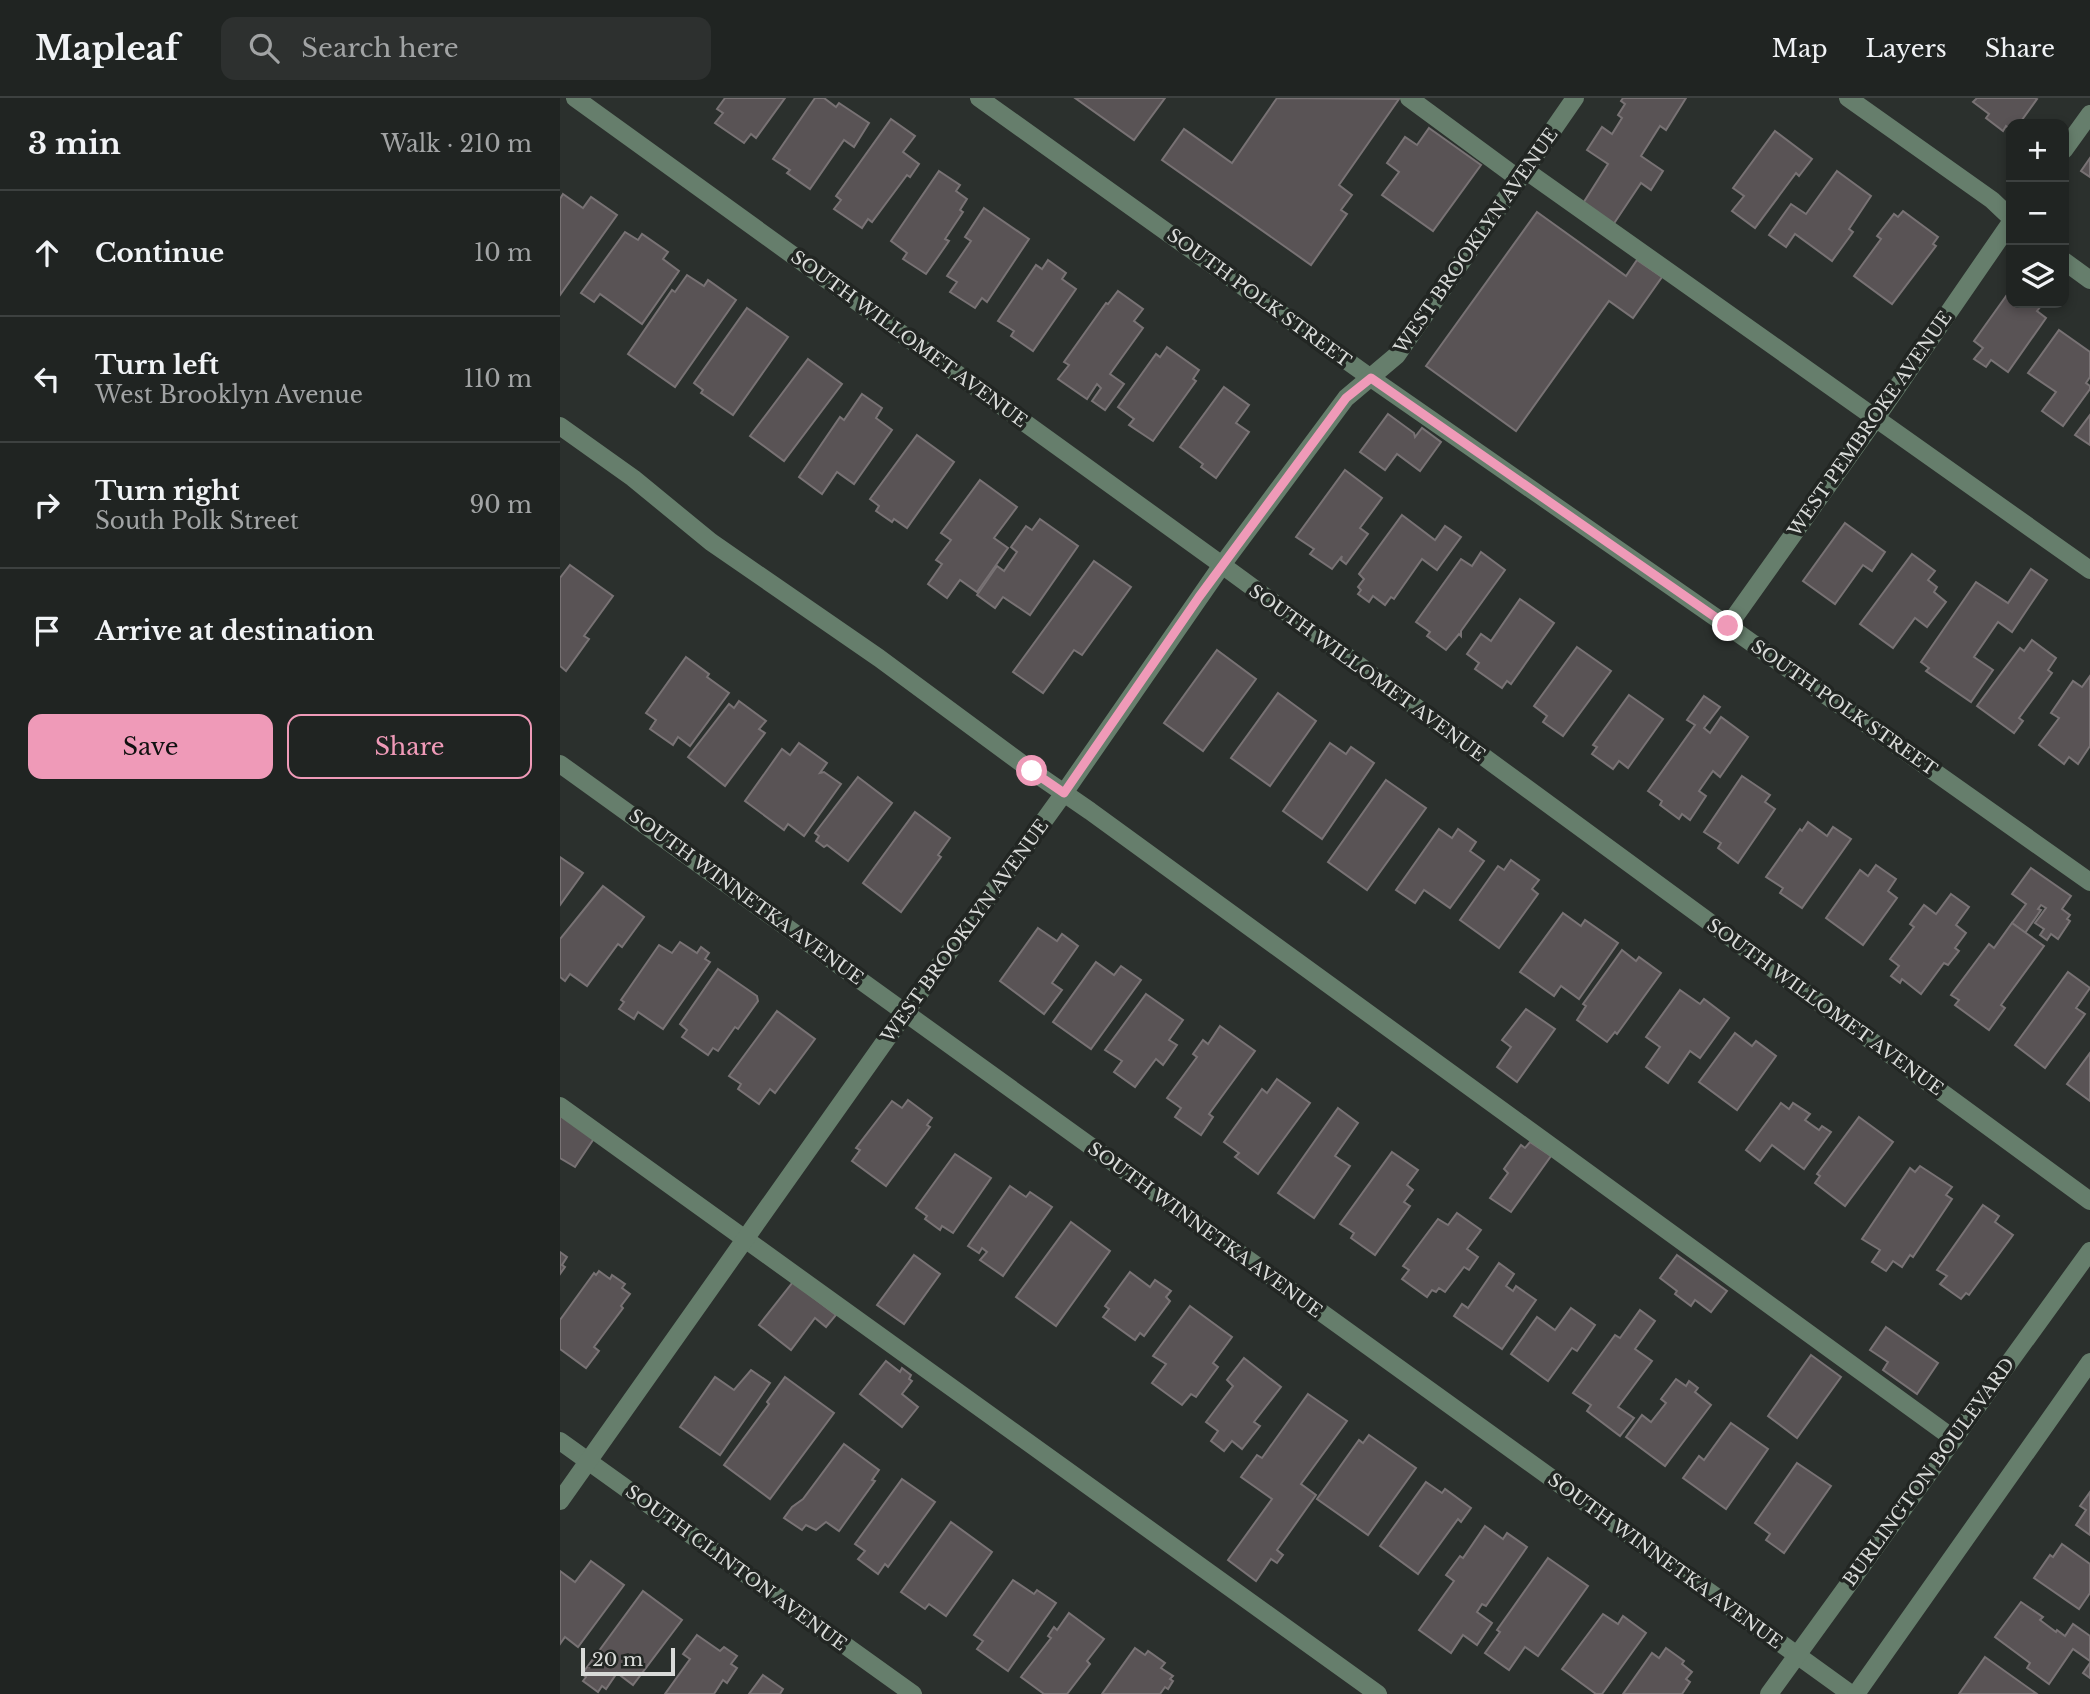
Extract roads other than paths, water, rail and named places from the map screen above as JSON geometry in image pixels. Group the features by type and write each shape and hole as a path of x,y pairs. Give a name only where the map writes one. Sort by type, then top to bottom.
{"street":[{"name":"SOUTH WILLOMET AVENUE","path":"575,98 1222,565 2090,1201"},
{"name":"SOUTH POLK STREET","path":"979,98 1371,378 2090,882"},
{"path":"1409,98 1876,418 2090,570"},
{"name":"WEST BROOKLYN AVENUE","path":"560,1501 1064,793 1222,565 1346,398 1397,355 1575,98"},
{"path":"1848,98 1992,200 2006,215"},
{"path":"2069,143 2090,114"},
{"name":"WEST PEMBROKE AVENUE","path":"1728,626 1876,418 2006,227"},
{"path":"2069,265 2090,280"},
{"path":"560,426 633,478 711,542 879,658 1954,1438"},
{"name":"SOUTH WINNETKA AVENUE","path":"560,764 1851,1694"},
{"path":"560,1106 1378,1694"},
{"name":"BURLINGTON BOULEVARD","path":"1769,1694 2090,1251"},
{"path":"1856,1694 2090,1362"},
{"name":"SOUTH CLINTON AVENUE","path":"560,1441 912,1694"}]}
